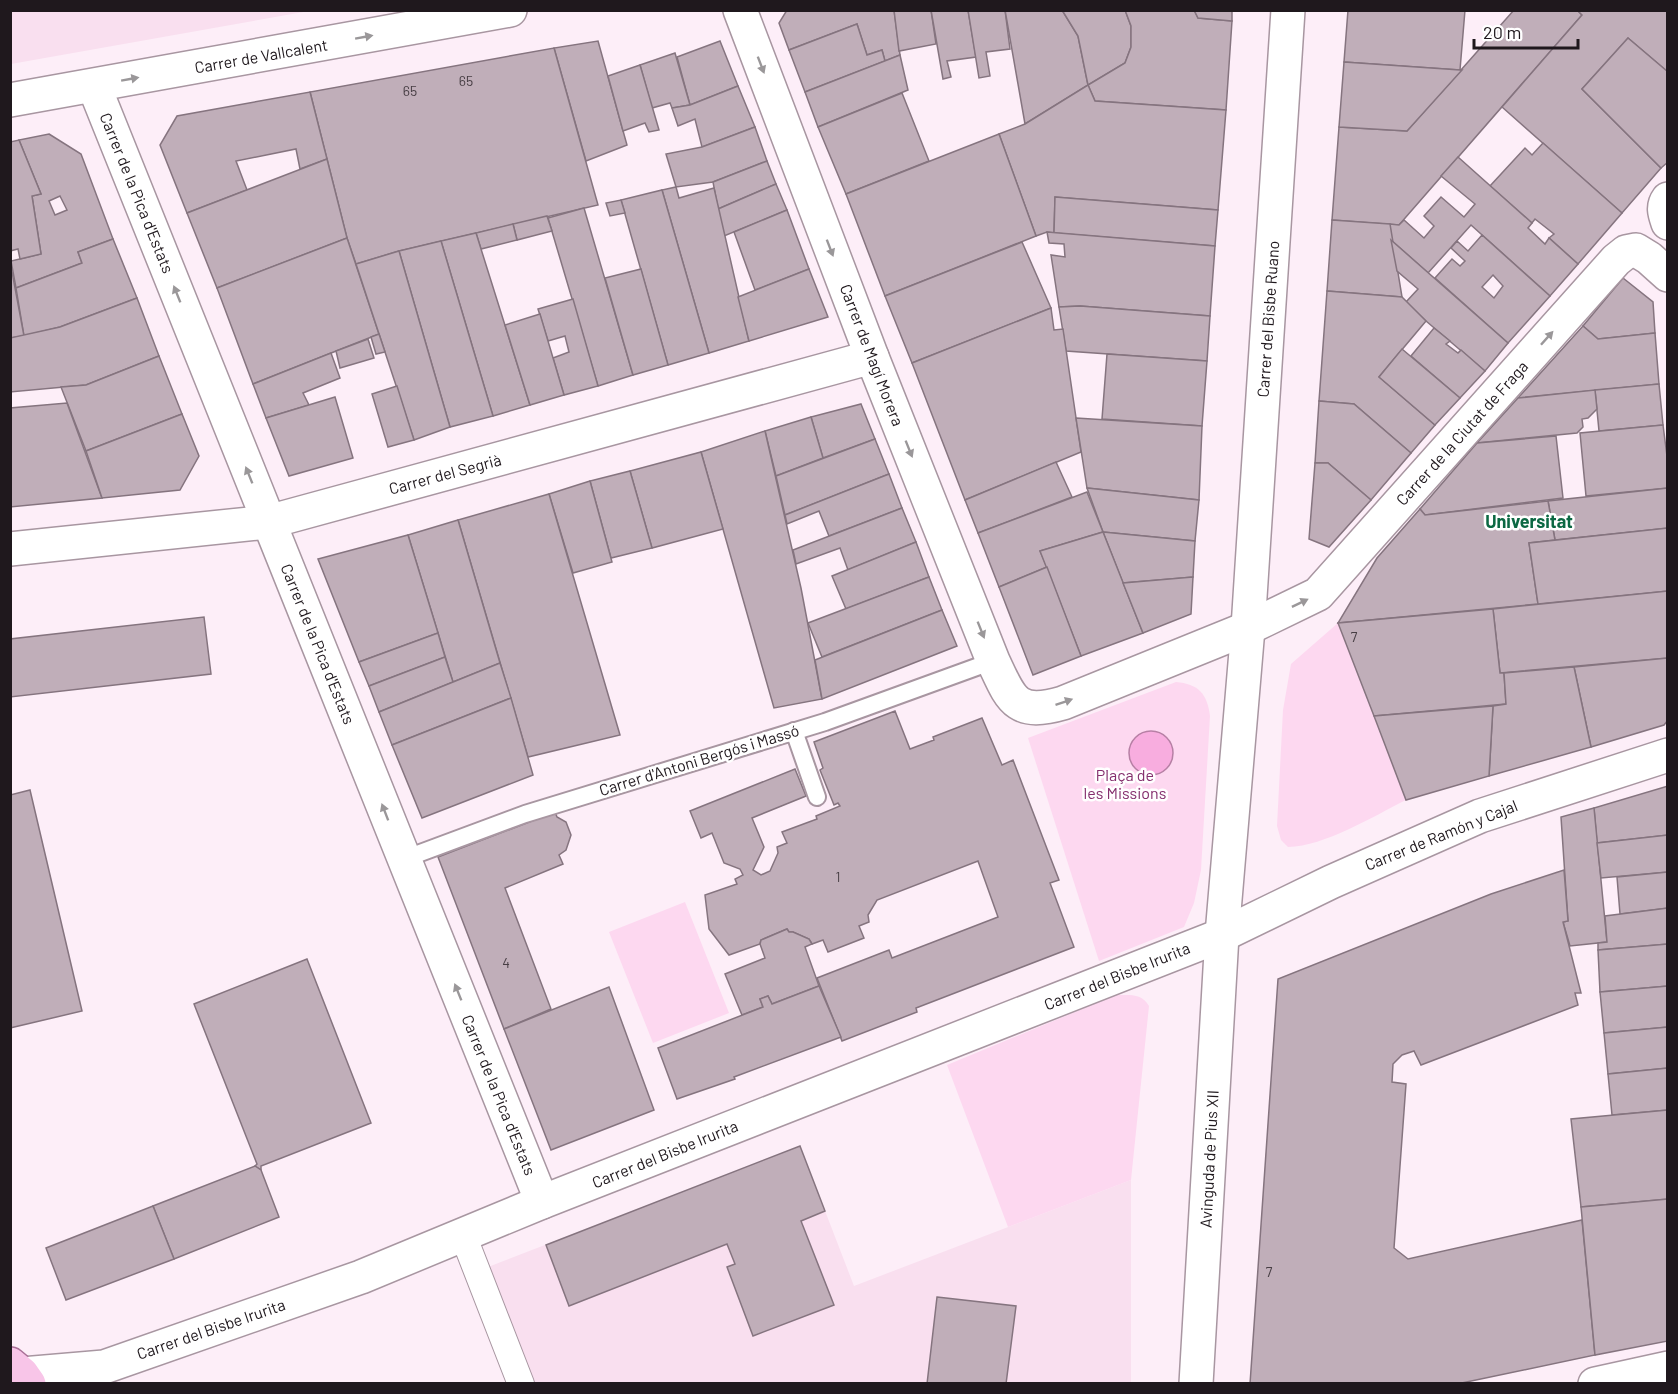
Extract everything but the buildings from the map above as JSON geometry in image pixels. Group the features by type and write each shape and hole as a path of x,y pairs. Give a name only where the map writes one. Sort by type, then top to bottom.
{"street":[{"name":"Carrer de Vallcalent","path":"10,100 510,10"},
{"name":"Carrer de Magí Morera","path":"740,10 872,357 993,661 1010,696 1018,704 1032,708 1054,706 1248,628"},
{"name":"Carrer del Bisbe Ruano","path":"1248,628 1288,10"},
{"name":"Carrer de la Pica d'Estats","path":"94,86 542,1202"},
{"name":"Carrer de la Ciutat de Fraga","path":"1248,628 1318,594 1616,260 1626,252 1636,250 1650,258 1668,275"},
{"name":"Carrer del Segrià","path":"10,549 268,522 872,357"},
{"path":"1222,934 1248,628"},
{"name":"Carrer de Ramón y Cajal","path":"1222,934 1360,868 1480,816 1668,755"},
{"name":"Carrer del Bisbe Irurita","path":"21,1374 94,1375 361,1277 542,1202 1222,934"},
{"name":"Avinguda de Pius XII","path":"1196,1383 1222,934"},
{"path":"463,1235 521,1383"},
{"path":"1595,1383 1668,1368"}],"lane":[{"name":"Carrer d'Antoni Bergós i Massó","path":"404,859 525,814 825,722 993,661"},
{"path":"794,731 816,797"}],"shaded area":[{"path":"11,10 309,10 309,11 11,64"},
{"path":"1151,731 1166,738 1173,753 1166,768 1151,775 1136,768 1129,753 1136,738"},
{"path":"800,1146 854,1286 1131,1180 1131,1383 534,1383 488,1267"}],"green space":[{"path":"1338,623 1406,800 1333,836 1317,842 1288,847 1281,840 1277,826 1283,710 1291,664"},
{"name":"Plaça de les Missions","path":"1176,682 1190,685 1200,691 1207,701 1210,716 1201,870 1194,903 1184,927 1099,961 1028,738"},
{"path":"685,902 729,1013 653,1043 609,932"},
{"path":"1116,995 1139,997 1149,1006 1131,1180 1008,1227 947,1065"}],"district":[{"name":"Universitat","path":"1529,522"}]}
